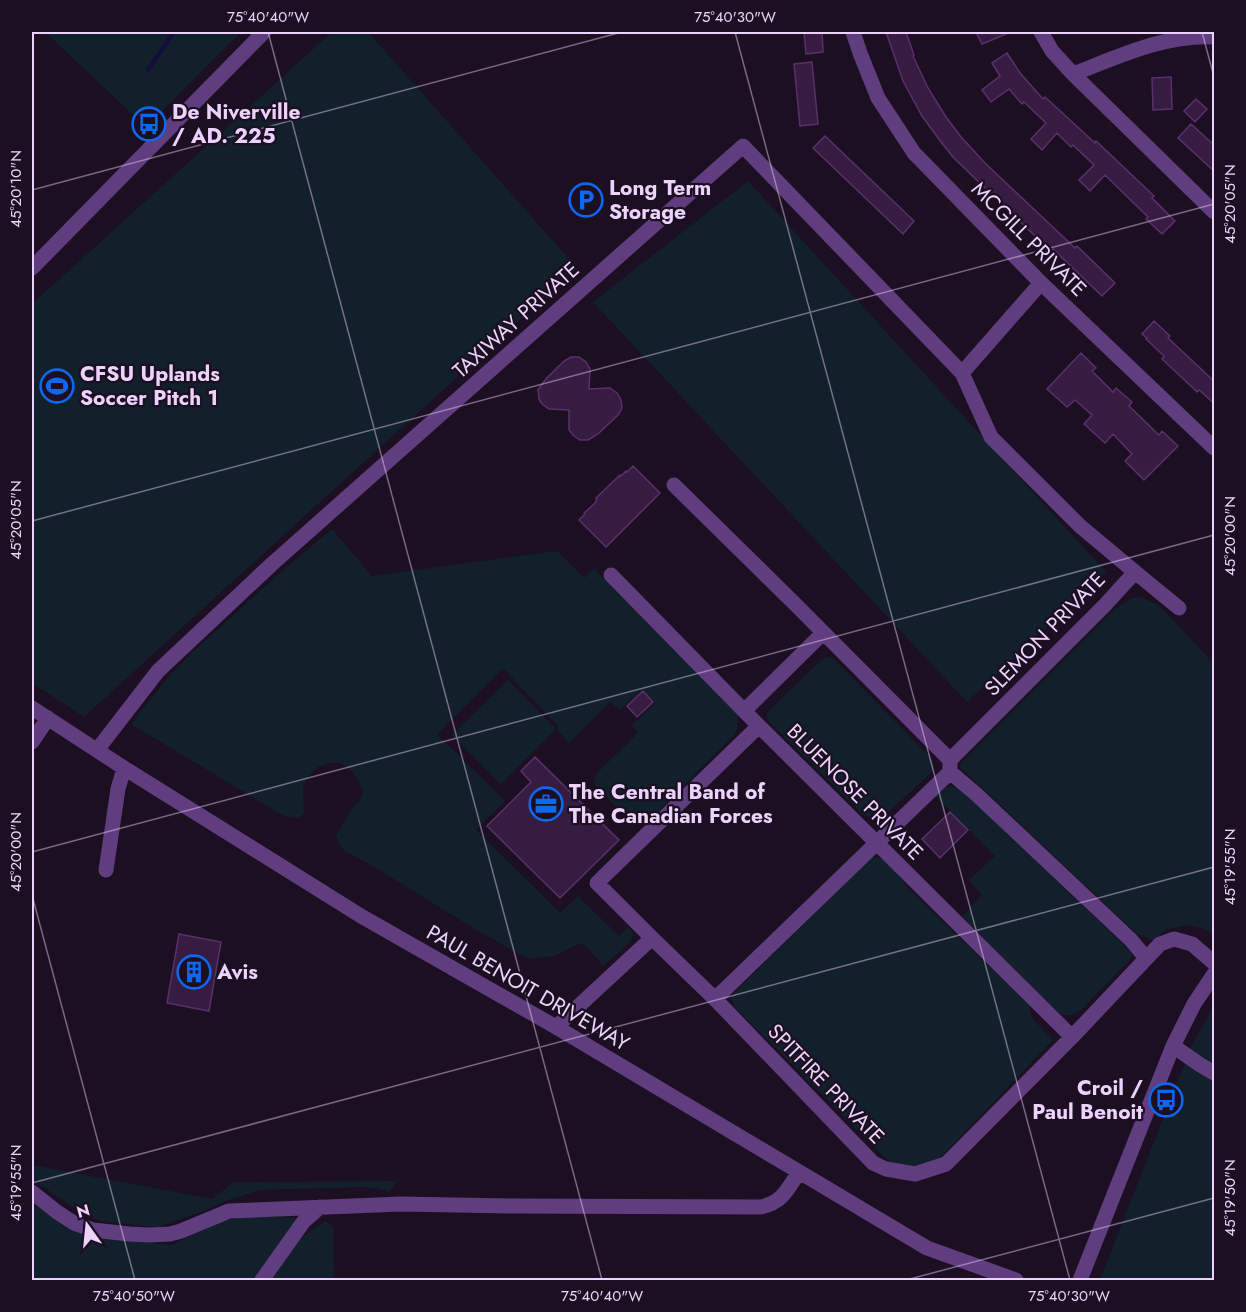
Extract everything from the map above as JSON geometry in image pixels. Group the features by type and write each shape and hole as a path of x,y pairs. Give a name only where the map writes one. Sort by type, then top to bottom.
{"street":[{"path":"32,268 264,32"},
{"name":"MCGILL PRIVATE","path":"853,32 878,98 914,153 1041,283 1215,448"},
{"path":"1041,32 1052,51 1073,74 1215,212"},
{"path":"1073,74 1133,51 1179,38 1215,37"},
{"name":"TAXIWAY PRIVATE","path":"97,750 158,671 272,564 450,414 743,146 962,373"},
{"path":"962,373 1041,283"},
{"name":"SLEMON PRIVATE","path":"715,999 877,843 1135,572 1080,526 991,437 962,373"},
{"path":"674,485 823,633 976,794 1131,939 1146,958"},
{"path":"1135,572 1179,608"},
{"name":"BLUENOSE PRIVATE","path":"611,575 744,711 1072,1037"},
{"path":"744,711 823,633"},
{"name":"PAUL BENOIT DRIVEWAY","path":"32,708 361,916 556,1027 927,1248 1016,1281"},
{"path":"32,741 48,718"},
{"name":"SPITFIRE PRIVATE","path":"759,726 597,883 715,999 873,1163 885,1169 915,1174 946,1164 1160,944 1174,939 1192,945 1215,963"},
{"path":"106,870 118,789 124,768"},
{"path":"556,1027 652,938"},
{"path":"1080,1281 1173,1046 1194,1004 1215,974"},
{"path":"1173,1046 1199,1065 1215,1073"},
{"path":"32,1192 74,1223 93,1230 129,1234 170,1234 229,1210 400,1204 760,1207 773,1204 780,1199 799,1172"},
{"path":"262,1281 304,1221 320,1207"}],"shaded area":[{"path":"45,32 241,32 146,127"},
{"path":"332,32 368,32 577,268 84,717 32,683 32,304"},
{"path":"748,181 1106,572 967,702 593,302"},
{"path":"332,529 372,576 557,551 584,578 594,569 737,714 738,727 735,734 652,818 641,825 631,821 597,788 595,780 596,774 638,733 632,725 655,703 643,690 620,710 610,702 569,743 558,731 558,726 503,668 437,734 505,801 476,830 560,913 578,896 619,936 628,927 631,931 633,936 629,943 603,966 585,945 578,944 555,956 529,959 346,852 338,843 336,836 363,792 351,770 341,763 329,763 318,767 308,777 303,787 304,814 298,818 284,816 131,724 169,676 196,649"},
{"path":"1141,597 1160,606 1214,664 1214,934 1201,928 1185,925 1165,930 1154,940 1137,934 961,768 960,764 1116,608 1132,598"},
{"path":"827,657 834,659 932,759 934,766 930,774 882,818 871,819 862,814 769,722 766,716 820,661"},
{"path":"508,680 556,729 501,784 452,735"},
{"path":"951,786 959,788 1131,952 1132,957 1128,962 1077,1013 1060,1014 962,916 982,895 969,880 995,856 935,796 943,788"},
{"path":"878,857 890,865 905,885 1029,1005 1032,1018 1053,1040 939,1159 910,1167 898,1166 884,1157 734,1006 731,998 871,858"},
{"path":"1214,1005 1214,1280 1100,1280 1191,1047"},
{"path":"32,1165 212,1199 234,1182 397,1181 389,1192 378,1188 361,1187 261,1190 158,1227 100,1221 84,1215 32,1179"},
{"path":"32,1200 68,1229 138,1242 172,1245 220,1221 251,1216 299,1218 254,1280 32,1280"},
{"path":"325,1221 333,1226 334,1280 272,1280 298,1240"}],"building":[{"path":"804,32 822,32 823,52 806,54"},
{"path":"886,32 906,32 913,56 928,88 961,137 986,164 1115,283 1102,296 1053,249 1051,251 953,157 922,116 903,81"},
{"path":"976,32 1011,32 982,44"},
{"path":"1007,53 1020,73 1043,99 1045,97 1095,143 1096,141 1154,196 1152,198 1175,221 1162,234 1105,175 1090,191 1079,180 1094,165 1057,133 1042,150 1031,139 1046,123 1024,102 1022,104 1009,89 991,102 982,90 1000,76 992,63"},
{"path":"812,62 818,124 800,126 794,64"},
{"path":"1171,77 1172,109 1153,110 1152,78"},
{"path":"1196,99 1207,109 1195,122 1184,111"},
{"path":"1191,124 1215,146 1215,172 1178,138"},
{"path":"825,136 914,221 903,234 813,148"},
{"path":"1154,321 1170,336 1168,338 1215,382 1215,404 1199,390 1197,392 1162,359 1164,356 1142,334"},
{"path":"1081,353 1096,368 1092,371 1113,392 1116,388 1132,402 1129,406 1159,435 1162,431 1178,446 1144,480 1125,461 1132,454 1113,434 1105,443 1084,424 1092,415 1075,400 1067,407 1047,389"},
{"path":"571,357 579,357 590,369 589,389 610,388 621,400 622,408 618,415 588,440 580,440 569,430 569,410 549,409 539,399 538,390 545,380"},
{"path":"633,466 660,493 606,547 579,520 595,503 596,498"},
{"path":"643,691 653,702 637,717 627,706"},
{"name":"The Central Band of The Canadian Forces","path":"535,757 619,840 560,898 487,826 531,782 521,771"},
{"path":"950,812 968,830 940,858 922,839"},
{"name":"Avis","path":"179,934 221,942 209,1011 167,1003"}],"waterway":[{"path":"148,70 174,32"}],"place":[{"name":"De Niverville / AD. 225","path":"149,124"},
{"name":"Long Term Storage","path":"586,200"},
{"name":"CFSU Uplands Soccer Pitch 1","path":"57,386"},
{"name":"The Central Band of The Canadian Forces","path":"546,804"},
{"name":"Avis","path":"194,972"},
{"name":"Croil / Paul Benoit","path":"1166,1100"}]}
